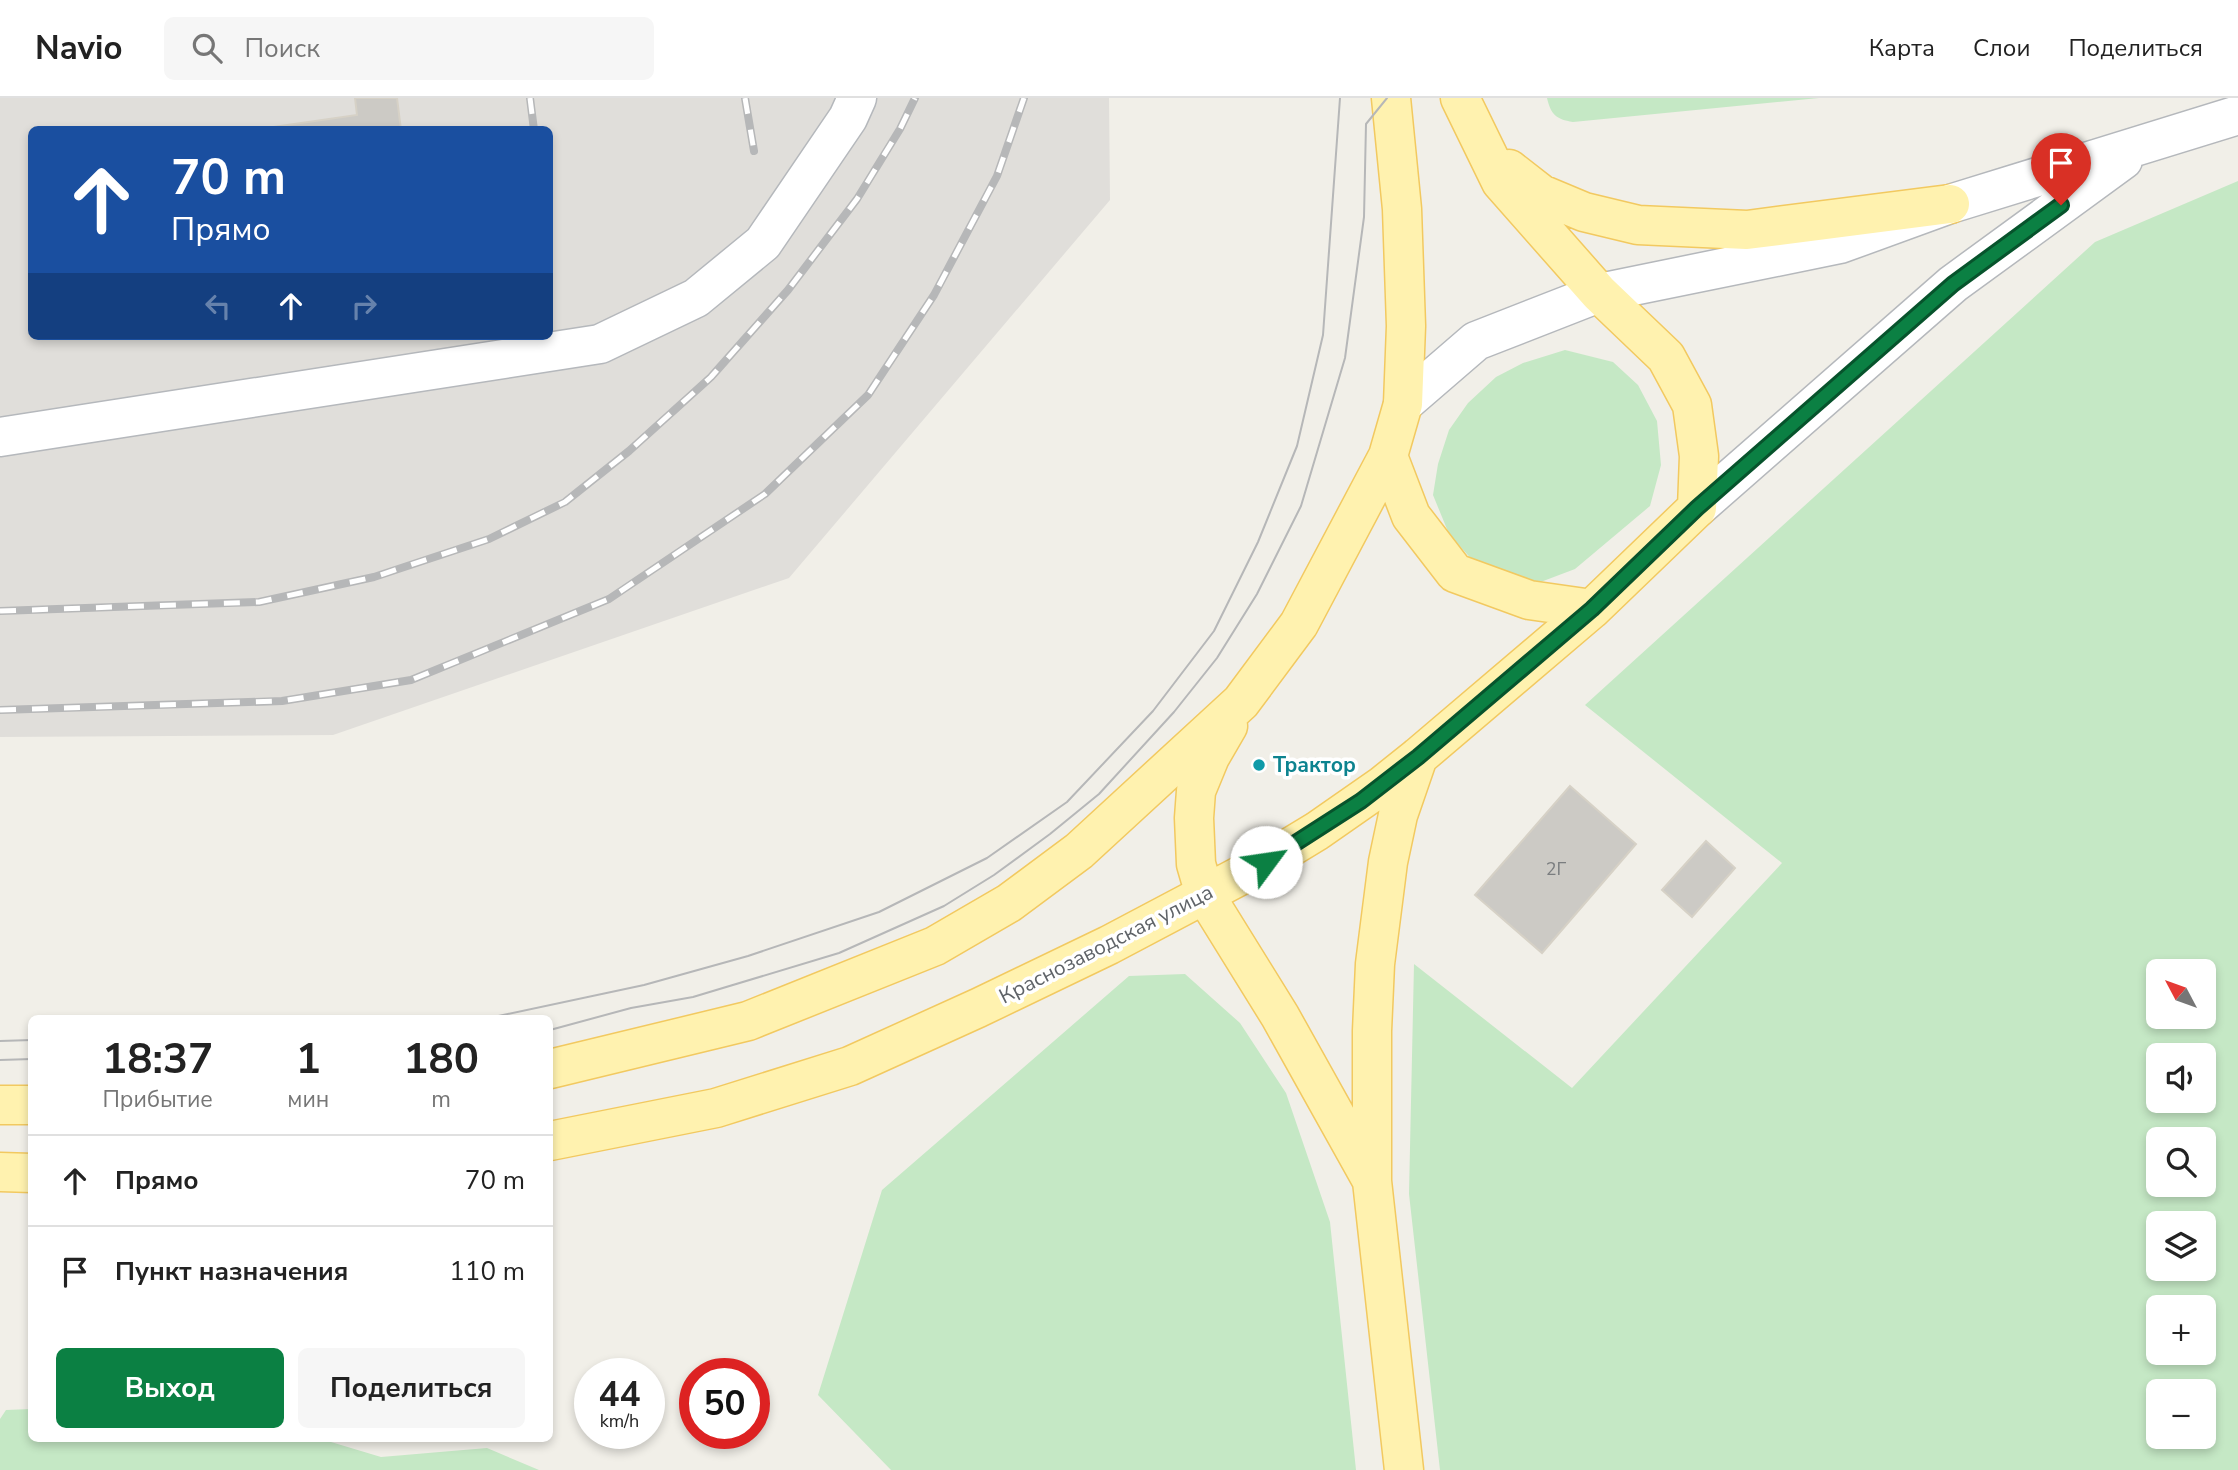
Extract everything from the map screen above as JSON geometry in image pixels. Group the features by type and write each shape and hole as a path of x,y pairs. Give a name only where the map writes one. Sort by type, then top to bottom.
{"main road":[{"path":"1372,1181 1280,1016 1205,895 1196,864 1194,818 1196,791 1210,757 1241,702 1299,624 1388,456 1403,404 1405,300 1402,209 1391,98"},
{"path":"1460,98 1501,182 1599,293 1666,357 1692,405 1699,456 1697,508"},
{"path":"1484,149 1541,194 1584,212 1638,225 1747,230 1950,204"},
{"path":"1388,456 1411,516 1455,573 1529,600 1592,609"},
{"name":"Краснозаводская улица","path":"553,1140 716,1108 850,1066 1109,945 1266,862 1317,831 1418,757 1592,609 1697,508"},
{"path":"553,1068 748,1021 935,946 1009,903 1079,851 1241,702"},
{"path":"1404,1470 1372,1181 1375,964 1388,862 1398,815 1418,757"},
{"path":"0,1105 28,1105"},
{"path":"0,1172 28,1173"}],"street":[{"path":"0,437 600,344 696,298 763,243 848,118 857,98"},
{"path":"1403,404 1476,341 1599,293 1840,244 1950,204 2238,115"},
{"path":"1697,508 1953,284 2147,142"}],"shaded area":[{"path":"0,98 1109,98 1110,200 789,578 333,735 0,737"}],"green space":[{"path":"1547,98 1819,98 1573,122 1555,115"},
{"path":"2238,181 2238,1470 1440,1470 1409,1194 1414,964 1572,1088 1782,863 1585,705 2095,242"},
{"path":"1565,350 1613,362 1638,385 1657,421 1661,465 1650,506 1575,569 1538,583 1475,563 1449,534 1433,495 1438,464 1449,430 1468,403 1496,377 1523,363"},
{"path":"1185,974 1240,1023 1286,1093 1330,1222 1356,1470 891,1470 818,1395 882,1190 1129,976"},
{"path":"28,1409 28,1442 331,1442 381,1457 487,1448 539,1470 0,1470 0,1419 6,1410"}],"building":[{"path":"355,98 397,98 400,126 280,126 357,115"},
{"path":"1570,786 1636,844 1542,953 1475,895"},
{"path":"1706,841 1735,868 1692,917 1662,890"}],"tram line":[{"path":"503,1015 644,985 748,956 879,912 987,858 1067,802 1153,711 1214,631 1258,542 1297,446 1323,335 1340,98"},
{"path":"553,1029 631,1008 693,997 839,953 944,906 994,875 1099,794 1174,712 1217,658 1257,594 1301,506 1345,358 1364,217 1366,124 1387,98"},
{"path":"0,1041 28,1040"},
{"path":"0,1060 28,1059"}],"railway":[{"path":"530,98 534,126"},
{"path":"745,98 754,151"},
{"path":"0,611 259,602 374,577 489,539 565,502 629,451 711,377 788,290 857,199 900,129 915,98"},
{"path":"0,710 282,701 411,680 609,599 765,494 868,395 934,295 997,176 1024,98"}],"place":[{"name":"Трактор","path":"1259,765"}],"route":[{"path":"1266,862 1361,801 1418,757 1592,609 1697,508 1953,284 2061,205"}]}
